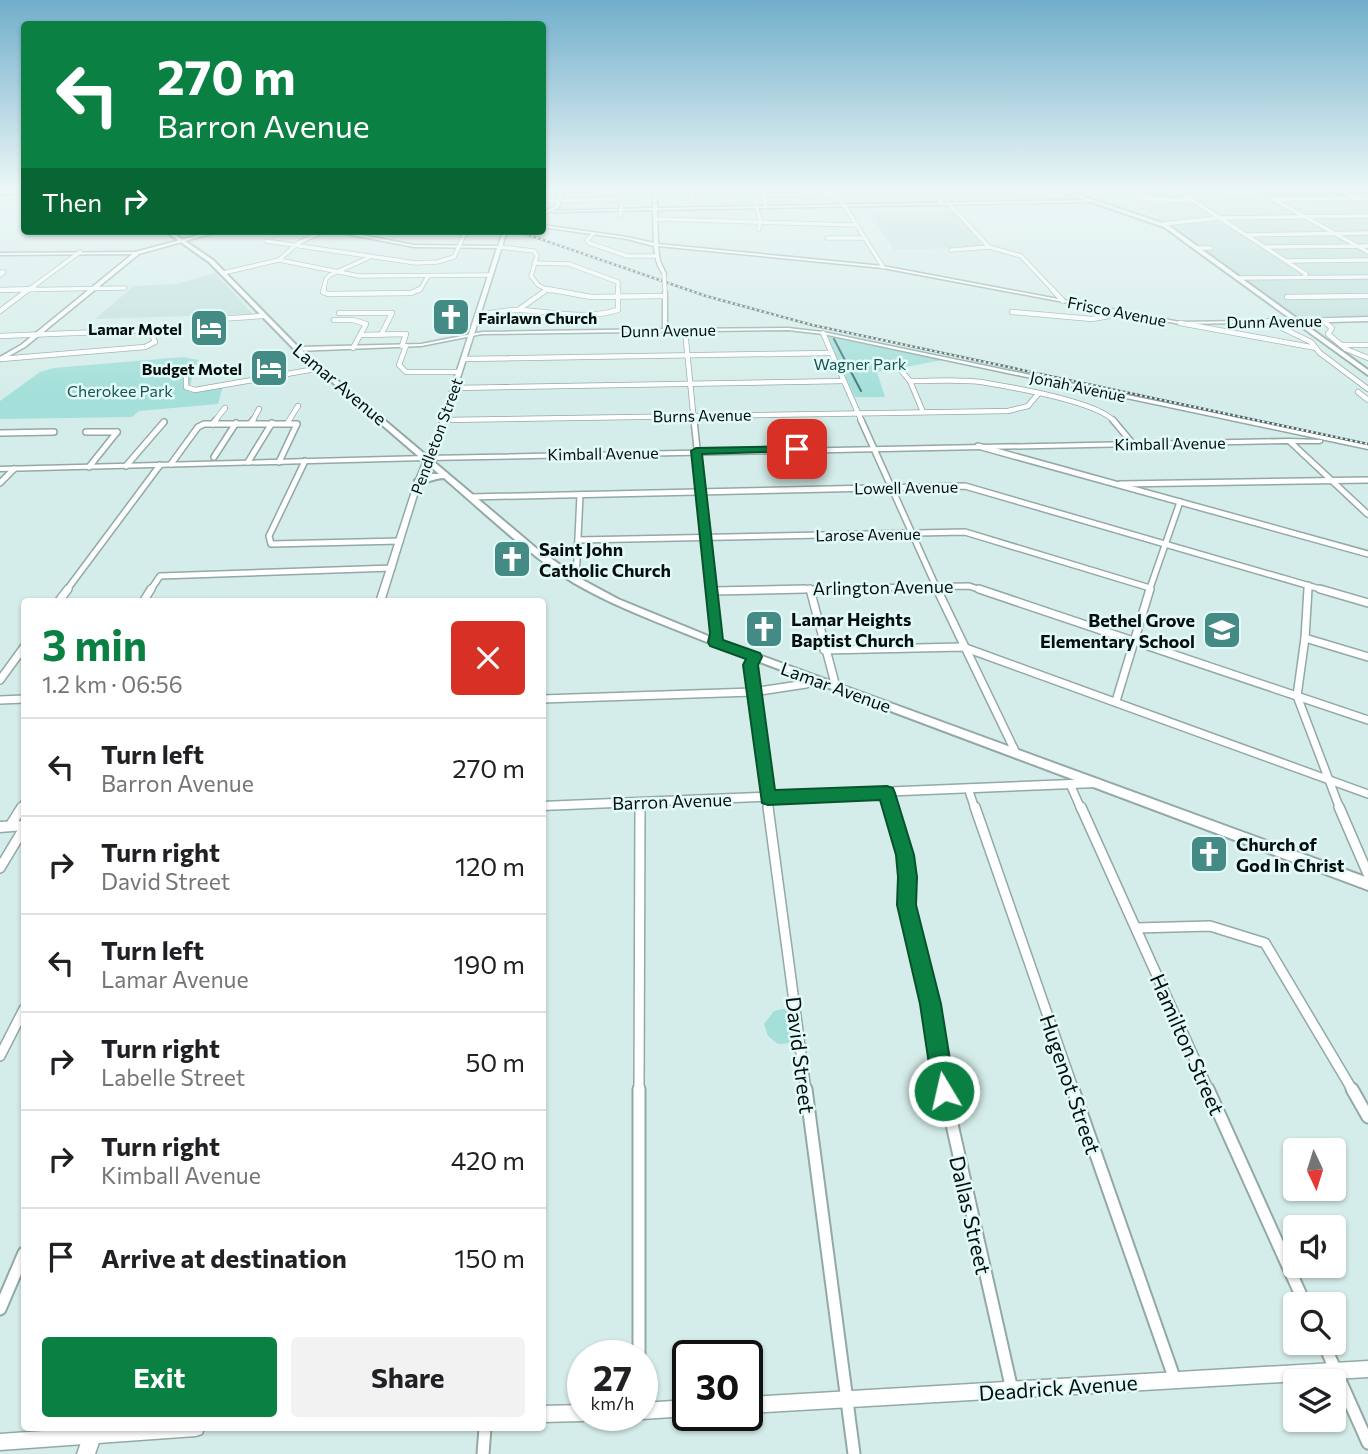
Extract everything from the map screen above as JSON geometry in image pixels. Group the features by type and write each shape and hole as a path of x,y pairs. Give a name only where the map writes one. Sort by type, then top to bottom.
{"main road":[{"path":"0,359 37,335 132,257"},
{"name":"Lamar Avenue","path":"204,257 297,349 533,550 576,580 637,612 715,642 1368,884"},
{"name":"Pendleton Street","path":"381,598 420,478 434,450 496,257"},
{"path":"1208,257 1368,373"},
{"name":"Dunn Avenue","path":"1295,321 1368,319"},
{"name":"Kimball Avenue","path":"0,469 428,458"},
{"path":"393,459 418,465 420,478 447,476"},
{"name":"Barron Avenue","path":"546,806 1096,783"},
{"path":"86,1454 94,1431"}],"street":[{"path":"0,311 73,257"},
{"path":"279,260 283,257"},
{"path":"363,257 394,261 442,260 454,257"},
{"path":"537,257 531,276 533,282 545,290 581,297 665,294"},
{"path":"657,257 664,274 665,330"},
{"name":"Frisco Avenue","path":"783,257 883,267 1316,348"},
{"path":"877,257 883,267"},
{"path":"1022,257 1063,302"},
{"path":"1280,257 1306,274 1304,277"},
{"path":"368,258 326,279 323,292 417,292 428,276"},
{"path":"223,273 279,260 373,277 490,275"},
{"path":"1286,261 1368,260"},
{"path":"477,315 518,310 540,314 618,310 618,282 569,264 534,263"},
{"path":"591,277 598,274"},
{"path":"1237,278 1368,276"},
{"path":"0,290 125,288"},
{"path":"518,310 545,290"},
{"path":"1287,297 1368,296"},
{"path":"343,307 334,320 366,325 353,348"},
{"path":"1012,312 1093,318 1109,316 1112,310"},
{"path":"339,313 391,312 382,335"},
{"path":"205,320 262,316"},
{"path":"1322,320 1332,328 1329,336 1356,355 1368,358"},
{"path":"1268,321 1302,336 1368,389"},
{"name":"Dunn Avenue","path":"1180,323 1295,321"},
{"name":"Dunn Avenue","path":"297,349 404,346 436,343 471,334 788,329"},
{"name":"Jonah Avenue","path":"788,329 823,333 1368,447"},
{"path":"0,336 150,330 155,342 152,345 0,359"},
{"path":"685,330 705,538 713,591 715,642"},
{"path":"823,333 910,533 1016,753"},
{"path":"361,335 406,334 399,365 406,372 459,372"},
{"path":"1341,345 1368,345"},
{"path":"463,359 831,353"},
{"path":"187,373 186,387 195,390 320,368"},
{"path":"899,368 910,381 923,412"},
{"path":"454,388 844,381"},
{"path":"910,381 972,381 1102,410 1114,420 1133,444"},
{"path":"1358,392 1368,400"},
{"name":"Burns Avenue","path":"444,420 1014,410 1032,404 1038,394"},
{"path":"288,422 298,406"},
{"path":"213,424 225,408"},
{"path":"251,423 260,409"},
{"path":"126,466 164,422"},
{"path":"214,457 236,423"},
{"path":"248,462 272,423"},
{"path":"172,464 198,427 204,424 297,424 279,462"},
{"path":"0,433 54,432"},
{"path":"86,432 117,432 89,467"},
{"name":"Kimball Avenue","path":"428,458 1332,439"},
{"path":"1289,441 1368,515"},
{"path":"978,446 1368,554"},
{"path":"304,461 269,536 271,544 400,541"},
{"path":"61,598 160,465"},
{"path":"0,483 14,469"},
{"path":"1111,484 1368,480"},
{"name":"Lowell Avenue","path":"470,496 965,486 1368,603"},
{"path":"576,580 580,495"},
{"path":"1116,701 1150,588 1168,543 1180,502"},
{"name":"Larose Avenue","path":"578,540 965,532 983,535 1150,588"},
{"path":"146,598 160,576 392,568"},
{"path":"1308,585 1305,638 1297,696 1326,778 1368,874"},
{"name":"Arlington Avenue","path":"713,591 969,586 1368,720"},
{"path":"810,589 824,650 836,687"},
{"path":"1305,638 1368,657"},
{"path":"824,650 963,647 1368,794"},
{"path":"0,680 21,651"},
{"name":"David Street","path":"755,657 750,665 753,692 854,1454"},
{"path":"546,699 753,692 806,684 812,678"},
{"path":"0,700 21,699"},
{"name":"Hamilton Street","path":"1070,784 1300,1292"},
{"name":"Hugenot Street","path":"968,788 1175,1380"},
{"name":"Dallas Street","path":"887,793 905,855 908,877 906,905 930,1004 947,1110 1012,1391"},
{"path":"639,1340 640,803"},
{"path":"5,827 21,808"},
{"path":"0,868 21,832"},
{"path":"1136,928 1210,926 1265,943 1368,1117"},
{"path":"0,1056 21,1015"},
{"path":"0,1309 21,1260"},
{"name":"Deadrick Avenue","path":"1346,1370 1368,1369"},
{"name":"Deadrick Avenue","path":"763,1404 1283,1374"},
{"path":"1346,1394 1368,1443"},
{"path":"546,1415 567,1414"},
{"path":"0,1442 94,1431"},
{"path":"483,1454 485,1431"}],"shaded area":[{"path":"1215,257 1368,257 1368,316 1296,316"},
{"path":"215,273 253,314 95,319 134,286 176,284"}],"green space":[{"name":"Wagner Park","path":"827,337 943,360 877,372 885,397 855,397"},
{"name":"Cherokee Park","path":"183,357 199,360 194,368 189,392 223,386 218,404 139,411 132,417 0,419 0,401 40,372 54,368"},
{"path":"788,1008 792,1043 778,1044 768,1036 764,1024 774,1011"}],"waterway":[{"path":"834,339 861,391"}],"railway":[{"path":"592,257 706,296 812,325 1368,444"}],"place":[{"name":"Fairlawn Church","path":"451,317"},
{"name":"Lamar Motel","path":"209,328"},
{"name":"Budget Motel","path":"269,368"},
{"name":"Saint John Catholic Church","path":"512,559"},
{"name":"Lamar Heights Baptist Church","path":"764,629"},
{"name":"Bethel Grove Elementary School","path":"1222,630"},
{"name":"Church of God In Christ","path":"1209,854"}],"route":[{"path":"797,449 696,451 713,591 717,634 715,642 755,657 750,665 768,798 887,793 905,855 908,877 906,905 930,1004 944,1091"}]}
